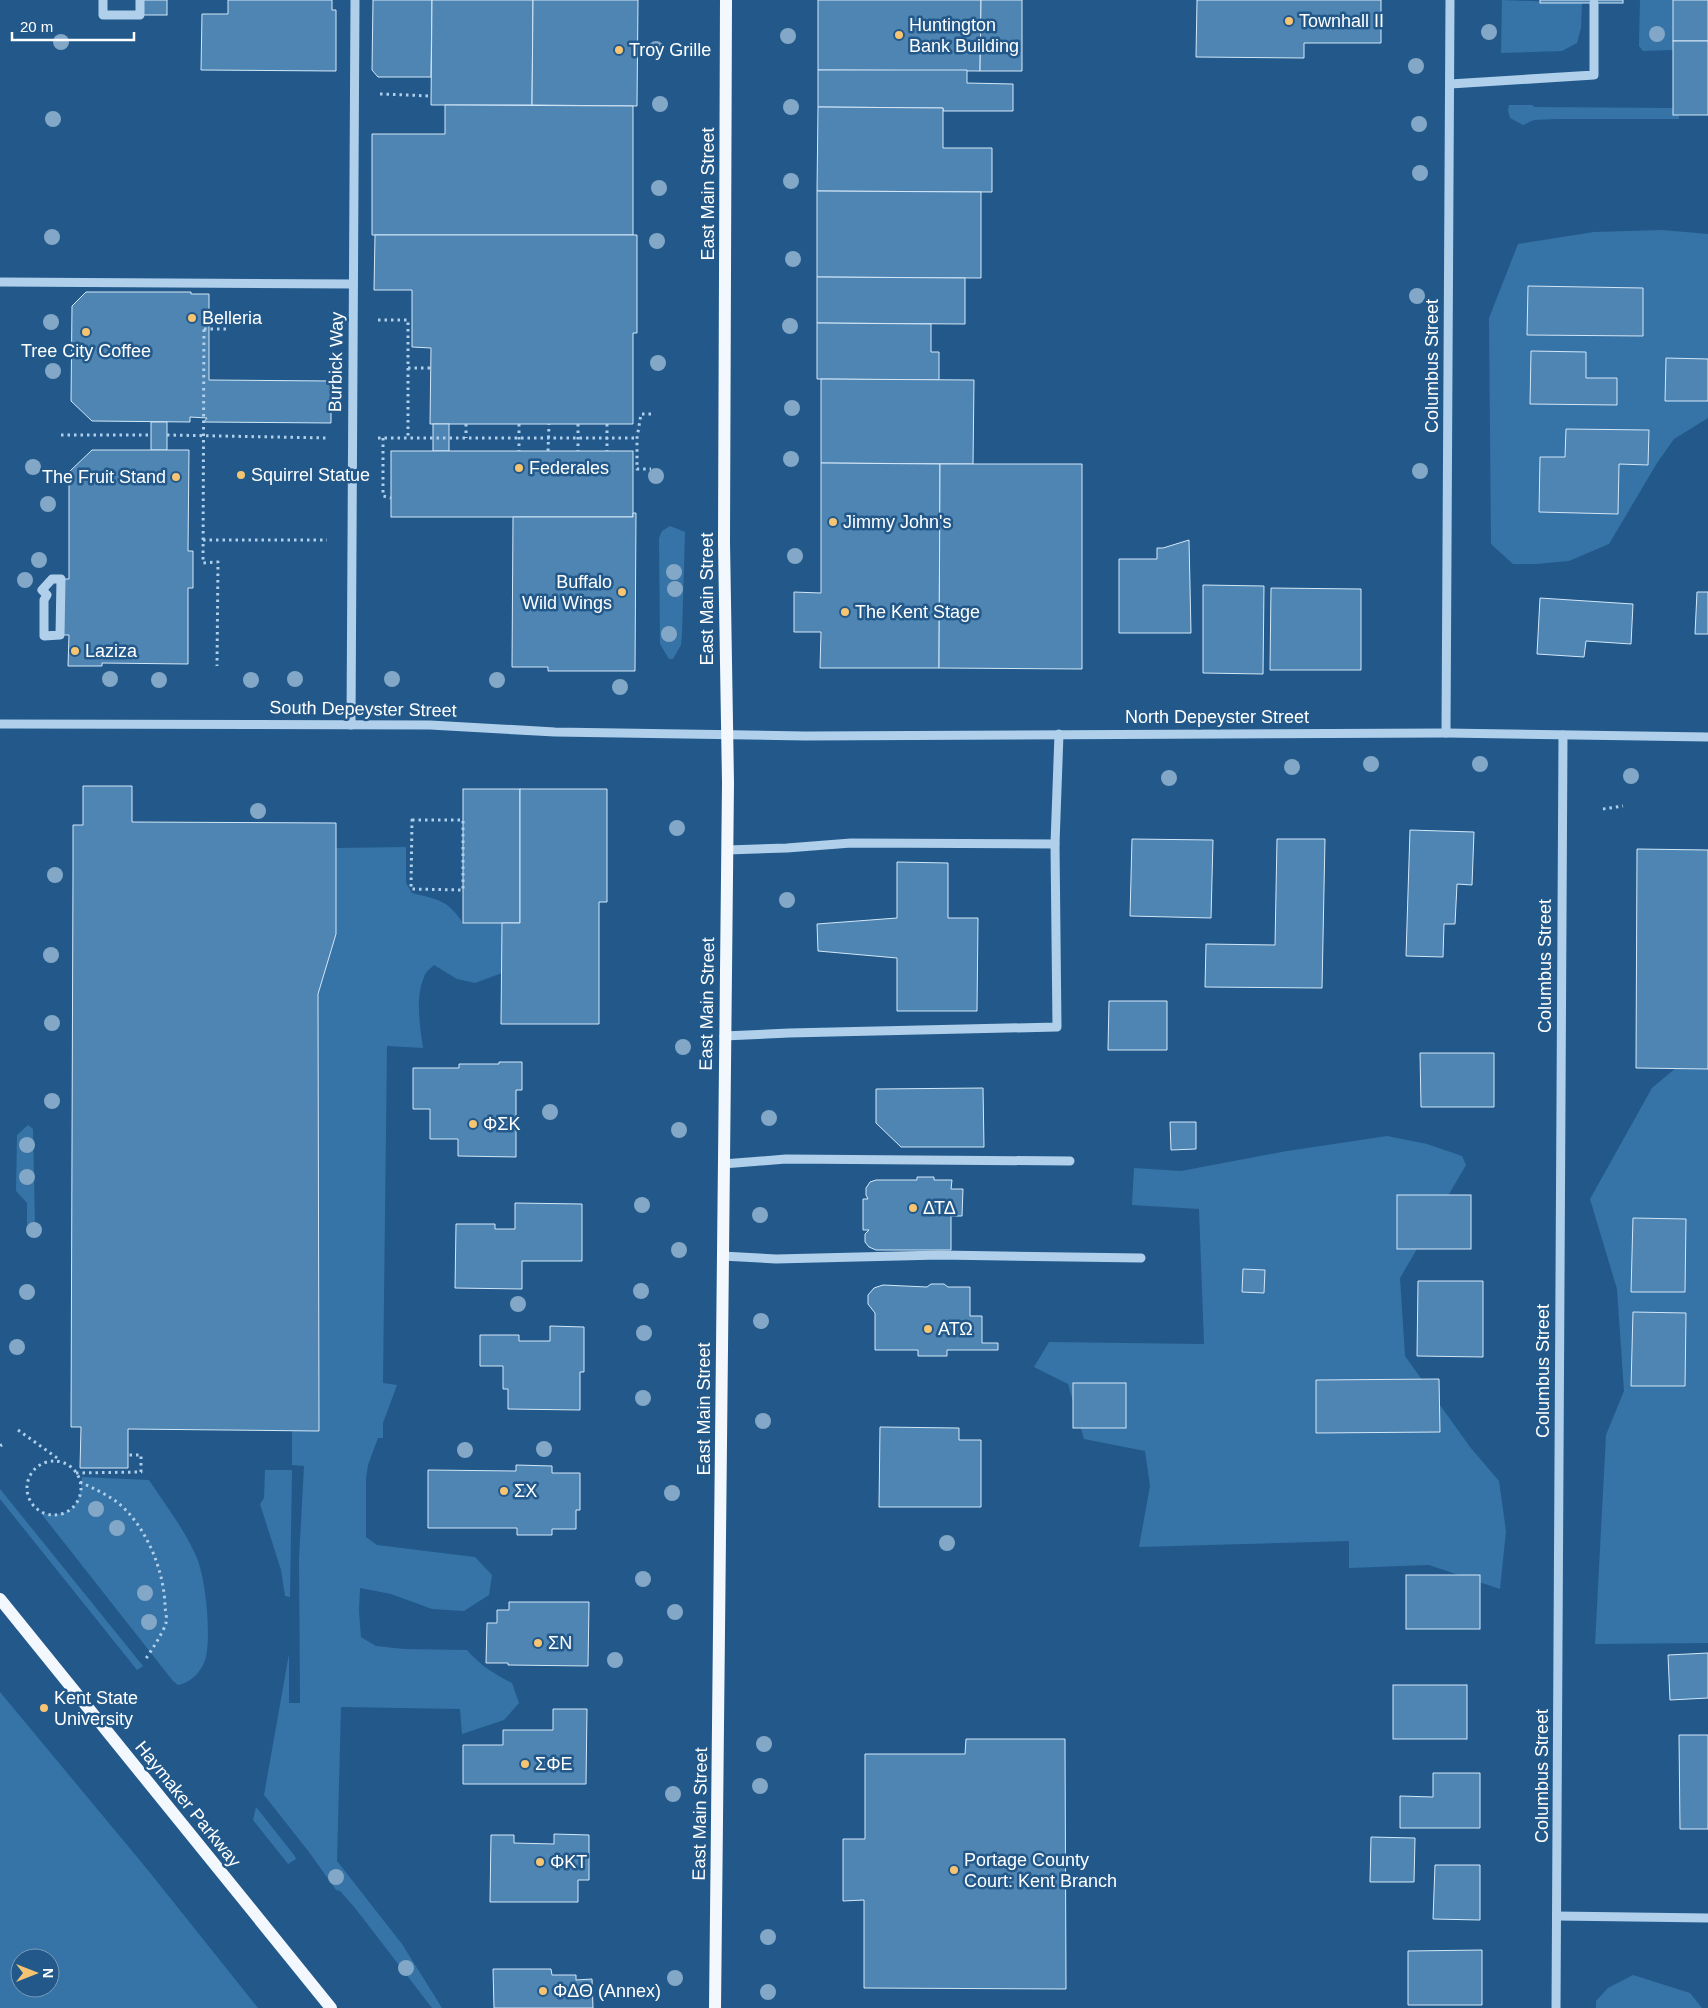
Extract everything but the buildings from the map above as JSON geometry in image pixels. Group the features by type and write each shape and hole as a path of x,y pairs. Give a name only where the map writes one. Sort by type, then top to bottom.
{"main road":[{"name":"East Main Street","path":"715,2008 727,850 724,532 726,0"},
{"name":"Haymaker Parkway","path":"0,1598 331,2008"}],"street":[{"path":"103,0 103,15 140,15 140,0"},
{"name":"Burbick Way","path":"351,724 355,0"},
{"name":"Columbus Street","path":"1446,733 1450,0"},
{"path":"1450,84 1594,75 1594,3"},
{"path":"0,282 353,284"},
{"path":"52,579 60,579 60,635 44,636 44,600 47,595 42,590 52,579"},
{"name":"South Depeyster Street","path":"0,724 430,725 555,732 726,734"},
{"name":"North Depeyster Street","path":"726,734 805,736 1446,733 1708,737"},
{"path":"724,1036 1057,1028 1055,844 1059,734"},
{"name":"Columbus Street","path":"1556,2008 1563,735"},
{"path":"727,850 851,843 1055,844"},
{"path":"723,1164 786,1159 1070,1161"},
{"path":"722,1256 776,1258 940,1256 1141,1258"},
{"path":"1557,1916 1708,1918"}],"path":[{"path":"355,94 432,96"},
{"path":"204,304 202,563 218,562 218,666"},
{"path":"353,320 408,320 408,438"},
{"path":"204,329 226,329"},
{"path":"408,368 431,368"},
{"path":"651,414 641,414 637,438 637,469 651,469"},
{"path":"466,424 466,438"},
{"path":"519,424 519,451"},
{"path":"548,451 549,424"},
{"path":"578,424 578,451"},
{"path":"607,424 607,451"},
{"path":"60,436 151,436"},
{"path":"167,436 313,438"},
{"path":"352,438 637,438"},
{"path":"382,438 383,496 391,498"},
{"path":"202,540 351,540"},
{"path":"1603,809 1623,806"},
{"path":"412,820 463,820 463,890 411,889 412,820"},
{"path":"18,1430 70,1466 80,1482 79,1499 75,1506 68,1512 56,1516 48,1515 33,1507 26,1491 31,1473 37,1466 44,1462 62,1462"},
{"path":"76,1473 141,1472 141,1455 128,1455"},
{"path":"80,1482 118,1503 135,1522 152,1549 161,1574 165,1597 166,1623 145,1660"}],"shaded area":[{"path":"1502,0 1582,3 1581,28 1577,43 1562,51 1501,53"},
{"path":"1640,0 1673,0 1673,50 1643,51 1639,46"},
{"path":"1509,105 1532,105 1535,107 1673,108 1673,114 1679,115 1679,119 1556,119 1534,120 1523,125 1510,118"},
{"path":"1662,230 1708,234 1708,418 1674,439 1657,463 1609,544 1569,561 1513,564 1491,544 1489,318 1518,244 1594,232"},
{"path":"670,526 685,532 681,645 673,659 669,659 660,644 659,538 662,531"},
{"path":"406,847 406,883 412,893 435,899 447,905 463,923 502,923 502,973 475,983 457,979 434,965 425,975 421,985 419,1012 423,1048 387,1046 383,1383 397,1385 383,1423 383,1438 378,1438 368,1465 366,1478 366,1537 377,1545 475,1557 492,1575 489,1595 464,1611 432,1609 391,1594 360,1588 361,1637 376,1646 404,1649 467,1650 488,1669 512,1683 519,1703 504,1720 462,1734 460,1709 341,1707 337,1861 402,1944 442,2008 432,2008 355,1908 340,1891 336,1890 264,1795 289,1654 289,1703 300,1703 299,1559 304,1466 292,1465 292,1431 319,1431 318,994 336,934 336,848"},
{"path":"1708,1041 1708,1643 1595,1644 1606,1435 1624,1391 1617,1289 1590,1199 1652,1088"},
{"path":"28,1125 33,1129 35,1224 27,1224 27,1203 16,1191 17,1135"},
{"path":"1387,1136 1427,1144 1462,1156 1466,1165 1400,1278 1405,1356 1470,1447 1499,1481 1506,1531 1500,1589 1429,1565 1349,1568 1349,1541 1139,1547 1150,1486 1145,1451 1084,1439 1068,1384 1034,1367 1049,1342 1204,1344 1199,1209 1132,1205 1134,1168 1181,1171 1287,1151"},
{"path":"265,1470 292,1470 290,1597 285,1596 281,1570 260,1504 264,1498"},
{"path":"82,1477 149,1480 181,1528 197,1558 207,1607 208,1635 206,1657 196,1675 183,1684 178,1685 173,1681 40,1512 52,1515 63,1513 73,1507 79,1497"},
{"path":"0,1489 143,1666 137,1670 0,1499"},
{"name":"Kent State University","path":"0,1692 147,1869 258,2008 0,2008"},
{"path":"256,1807 296,1859 288,1864 253,1820"},
{"path":"1633,1975 1690,1993 1702,2008 1596,2008 1596,2001 1608,1988"}],"place":[{"name":"Townhall II","path":"1289,21"},
{"name":"Huntington Bank Building","path":"899,35"},
{"name":"Troy Grille","path":"619,50"},
{"name":"Belleria","path":"192,318"},
{"name":"Tree City Coffee","path":"86,332"},
{"name":"Federales","path":"519,468"},
{"name":"Squirrel Statue","path":"241,475"},
{"name":"The Fruit Stand","path":"176,477"},
{"name":"Jimmy John's","path":"833,522"},
{"name":"Buffalo Wild Wings","path":"622,592"},
{"name":"The Kent Stage","path":"845,612"},
{"name":"Laziza","path":"75,651"},
{"name":"ΦΣΚ","path":"473,1124"},
{"name":"ΔΤΔ","path":"913,1208"},
{"name":"ΑΤΩ","path":"928,1329"},
{"name":"ΣΧ","path":"504,1491"},
{"name":"ΣΝ","path":"538,1643"},
{"name":"Kent State University","path":"44,1708"},
{"name":"ΣΦΕ","path":"525,1764"},
{"name":"ΦΚΤ","path":"540,1862"},
{"name":"Portage County Court: Kent Branch","path":"954,1870"},
{"name":"ΦΔΘ (Annex)","path":"543,1991"}]}
